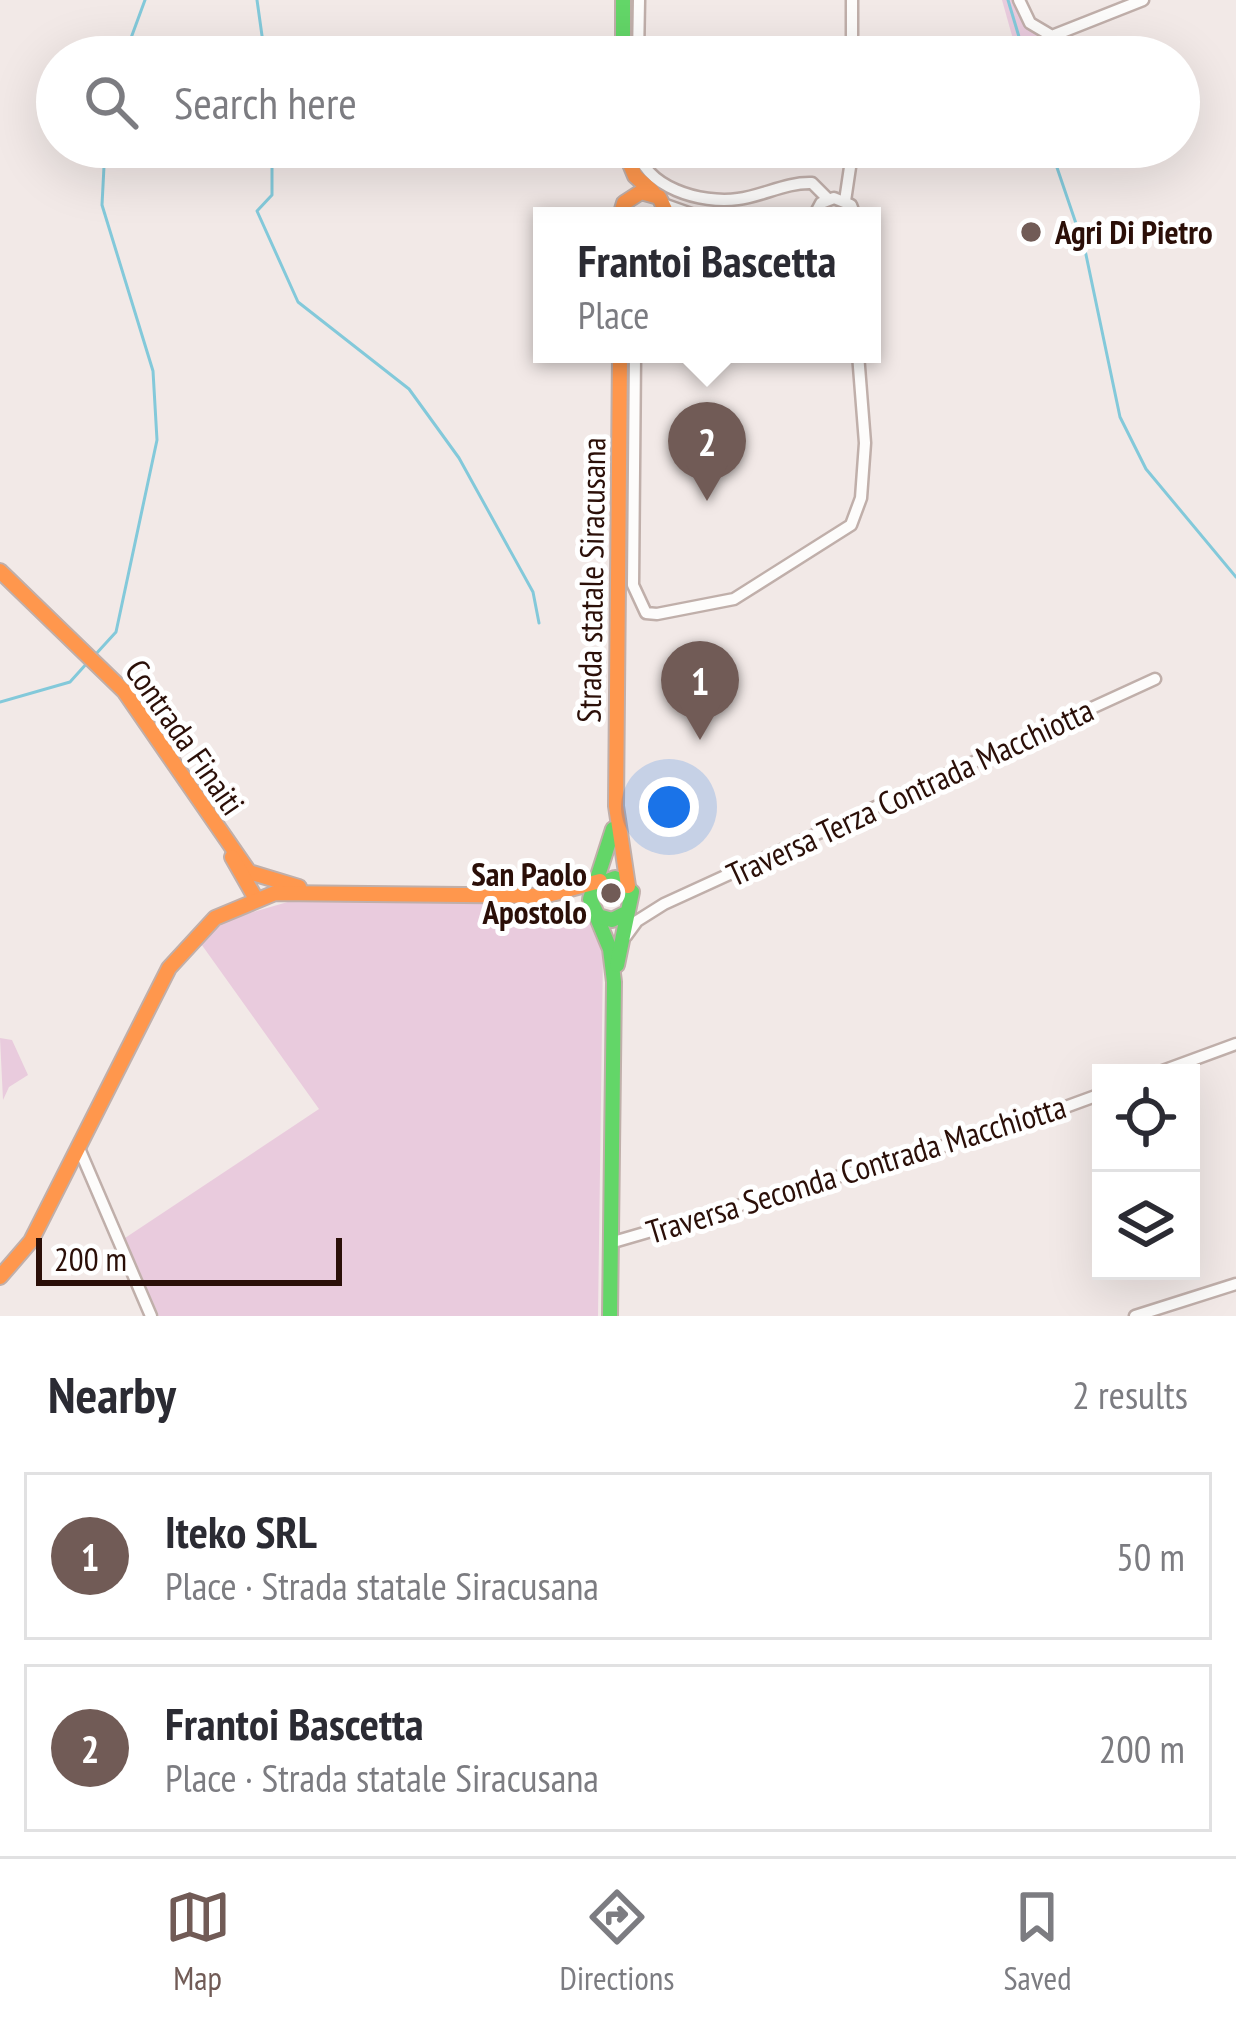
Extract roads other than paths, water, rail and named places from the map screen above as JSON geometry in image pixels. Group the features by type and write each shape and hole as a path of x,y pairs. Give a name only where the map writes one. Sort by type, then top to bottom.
{"main road":[{"path":"623,0 623,36"},
{"path":"622,207 623,168"},
{"path":"632,168 663,205"},
{"path":"624,207 641,192 663,205"},
{"name":"Strada statale Siracusana","path":"616,806 620,363"},
{"name":"Contrada Finaiti","path":"0,571 100,664 166,745 256,899"},
{"path":"610,1316 614,982 610,949 590,899 616,806"},
{"path":"614,982 630,889 620,859 616,806"},
{"path":"0,1277 31,1240 169,968 215,918 243,871 308,890"},
{"path":"215,918 256,899 308,890 544,896 615,878 630,889"},
{"path":"544,896 598,915 627,918"}],"street":[{"path":"638,36 639,0"},
{"path":"852,0 852,36"},
{"path":"1019,0 1030,23 1052,36 1143,0"},
{"path":"646,168 686,193 729,200 812,182 828,199 845,201"},
{"path":"849,207 845,201 850,168"},
{"path":"821,207 828,199"},
{"path":"635,363 633,585 646,614 734,599 851,525 862,498 865,443 859,363"},
{"name":"Traversa Terza Contrada Macchiotta","path":"627,918 1155,679"},
{"path":"630,889 649,905 664,904"},
{"path":"1182,1064 1236,1044"},
{"name":"Traversa Seconda Contrada Macchiotta","path":"610,1243 1019,1124 1092,1097"},
{"path":"78,1146 151,1316"},
{"path":"1135,1316 1236,1284"}],"waterway":[{"path":"132,36 145,0"},
{"path":"257,0 262,36"},
{"path":"1008,0 1019,36"},
{"path":"95,655 116,632 157,440 153,371 102,205 104,168"},
{"path":"272,168 272,195 257,211 298,302 409,389 459,458 533,592 539,623"},
{"path":"1057,168 1085,250 1120,417 1146,469 1236,577"},
{"path":"0,702 70,682 88,662"}],"place":[{"name":"Agri Di Pietro","path":"1031,232"},
{"name":"Frantoi Bascetta","path":"707,501"},
{"name":"Iteko SRL","path":"700,740"},
{"name":"San Paolo Apostolo","path":"611,893"}]}
